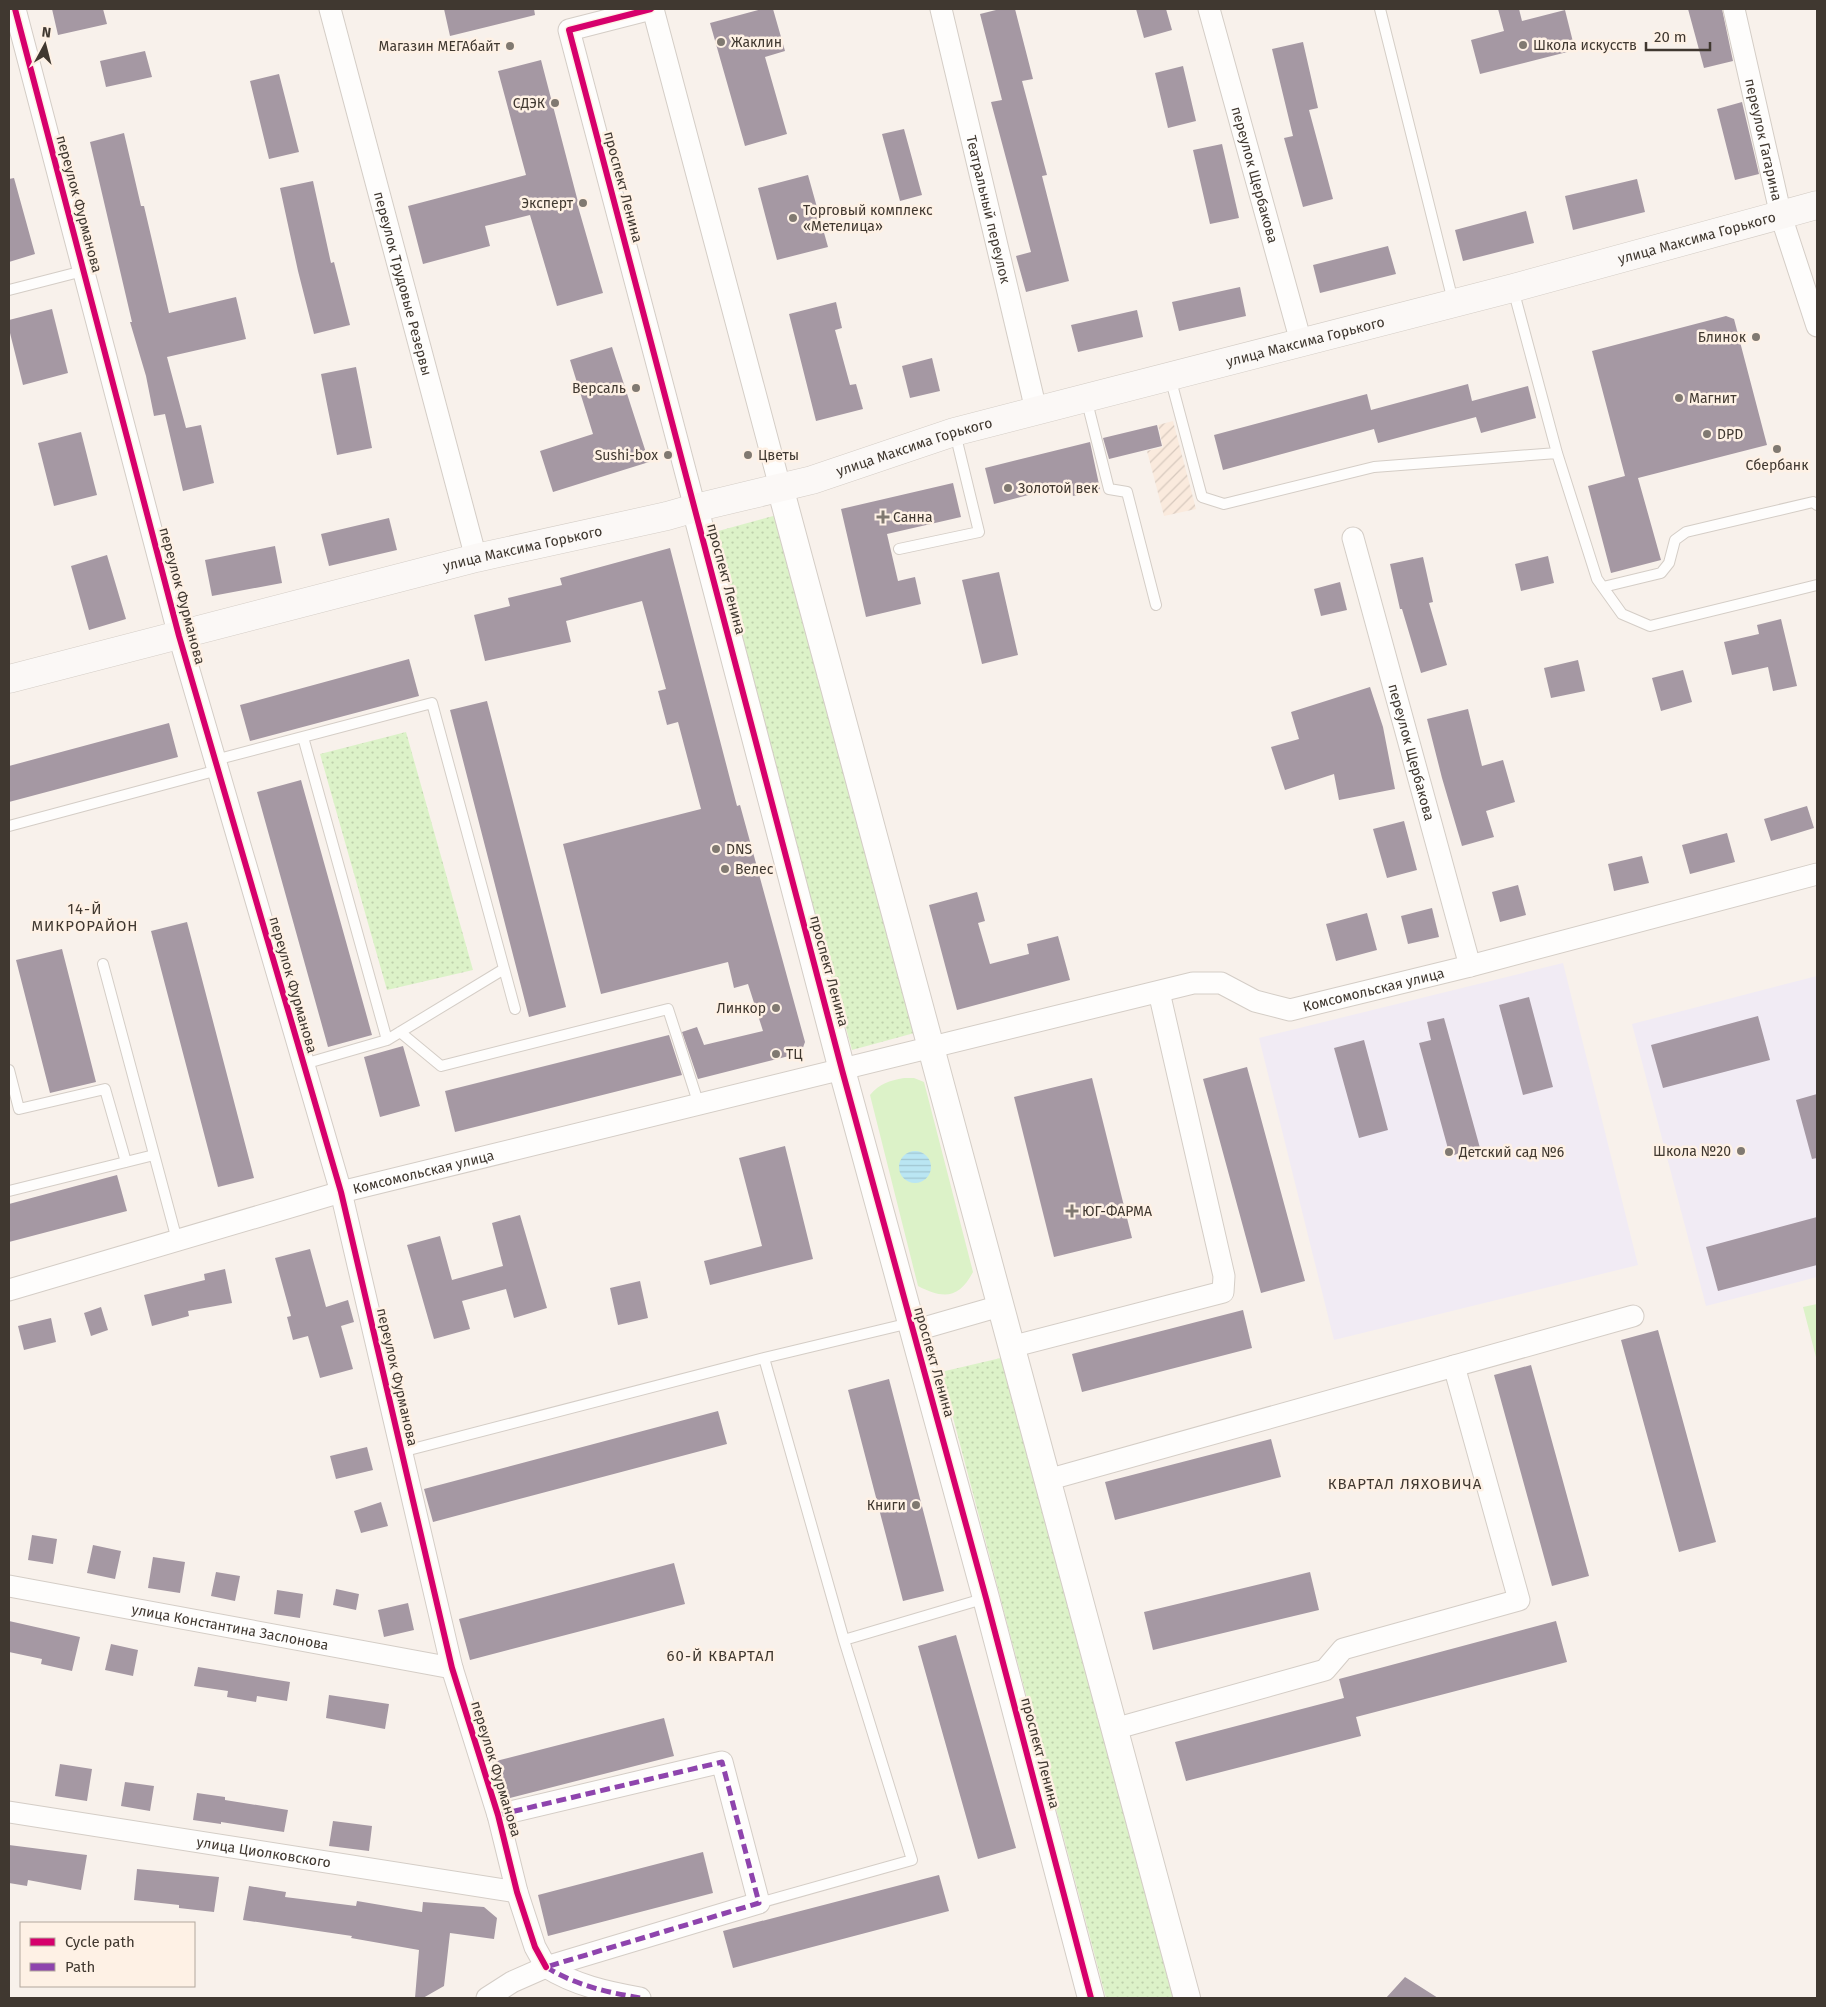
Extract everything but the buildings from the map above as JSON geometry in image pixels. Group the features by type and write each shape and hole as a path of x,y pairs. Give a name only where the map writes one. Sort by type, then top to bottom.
{"main road":[{"name":"улица Максима Горького","path":"9,679 476,558 667,516 812,480 954,432 1513,288 1817,205"}],"street":[{"name":"переулок Фурманова","path":"15,9 179,636 341,1192 452,1668 498,1814 518,1892 535,1947 546,1967"},
{"name":"переулок Трудовые Резервы","path":"330,9 476,558"},
{"name":"проспект Ленина","path":"1091,1998 986,1598 842,1070 569,30 652,9 1187,1998"},
{"name":"Театральный переулок","path":"941,9 1036,410"},
{"name":"переулок Щербакова","path":"1209,9 1301,342"},
{"name":"переулок Гагарина","path":"1734,9 1781,216 1817,326"},
{"name":"переулок Щербакова","path":"1353,538 1470,966"},
{"name":"Комсомольская улица","path":"930,1048 1193,983 1221,983 1255,1001 1290,1010 1470,966 1817,874"},
{"path":"1011,1347 1223,1292 1224,1276 1159,992"},
{"path":"842,1070 930,1048"},
{"name":"Комсомольская улица","path":"9,1290 341,1192 842,1070"},
{"name":"проспект Ленина","path":"912,1327 1000,1306"},
{"path":"1047,1480 1633,1316"},
{"path":"1114,1729 1325,1670 1343,1649 1519,1600 1454,1366"},
{"name":"улица Константина Заслонова","path":"9,1586 452,1668"},
{"path":"487,1998 512,1982 546,1967 759,1903 722,1762 498,1814"},
{"name":"улица Циолковского","path":"9,1812 518,1892"},
{"path":"546,1967 560,1976 590,1988 640,1998"}],"lane":[{"path":"1380,9 1454,302"},
{"path":"9,290 84,271"},
{"path":"1513,288 1557,453 1597,579 1622,614 1650,626 1817,585"},
{"path":"1170,376 1202,497 1224,504 1374,467 1557,453"},
{"path":"1086,397 1109,489 1127,492 1156,605"},
{"path":"899,549 979,532 954,432"},
{"path":"1603,587 1661,573 1669,563 1675,540 1686,532 1813,502 1817,505"},
{"path":"9,826 216,765 303,737 432,703 515,1009"},
{"path":"303,737 388,1040"},
{"path":"103,964 177,1240"},
{"path":"304,1064 388,1040 504,969"},
{"path":"400,1032 441,1066 668,1009 699,1105"},
{"path":"9,1070 19,1109 106,1089 126,1162"},
{"path":"9,1192 154,1155"},
{"path":"401,1452 764,1358 912,1327"},
{"path":"759,1903 912,1860 844,1640 764,1358"},
{"path":"844,1640 986,1598"}],"shaded area":[{"path":"1173,421 1196,509 1164,516 1147,451 1163,447 1158,425"},
{"name":"Детский сад №6","path":"1563,963 1638,1265 1334,1340 1259,1038"},
{"name":"Школа №20","path":"1817,976 1817,1277 1706,1306 1632,1024"}],"green space":[{"path":"777,515 918,1032 852,1050 711,533"},
{"path":"406,732 473,970 387,990 320,754"},
{"path":"904,1078 914,1078 924,1082 973,1272 962,1287 950,1294 935,1293 918,1286 870,1095 885,1083"},
{"path":"1817,1304 1817,1361 1803,1307"},
{"path":"1005,1357 1173,1998 1106,1998 941,1372"}],"water":[{"path":"915,1151 921,1152 926,1156 930,1161 930,1173 926,1178 921,1182 915,1183 909,1182 904,1178 900,1173 899,1167 900,1161 904,1156 909,1152"}],"marked path":[{"path":"498,1815 722,1762 759,1903 546,1967"},
{"path":"546,1967 568,1979 591,1987 640,1998"}],"cycle path":[{"path":"15,9 179,636 341,1192 452,1668 498,1815 517,1892 535,1947 546,1967"},
{"path":"651,9 569,30 842,1070 986,1598 1091,1998"}],"place":[{"name":"Жаклин","path":"721,42"},
{"name":"Школа искусств","path":"1523,45"},
{"name":"Магазин МЕГАбайт","path":"510,46"},
{"name":"СДЭК","path":"555,103"},
{"name":"Эксперт","path":"583,203"},
{"name":"Торговый комплекс «Метелица»","path":"793,218"},
{"name":"Блинок","path":"1756,337"},
{"name":"Версаль","path":"636,388"},
{"name":"Магнит","path":"1679,398"},
{"name":"DPD","path":"1707,434"},
{"name":"Сбербанк","path":"1777,449"},
{"name":"Sushi-box","path":"668,455"},
{"name":"Цветы","path":"748,455"},
{"name":"Золотой век","path":"1008,488"},
{"name":"Санна","path":"883,517"},
{"name":"DNS","path":"716,849"},
{"name":"Велес","path":"725,869"},
{"name":"Линкор","path":"776,1008"},
{"name":"ТЦ","path":"776,1054"},
{"name":"Школа №20","path":"1741,1151"},
{"name":"Детский сад №6","path":"1449,1152"},
{"name":"ЮГ-ФАРМА","path":"1072,1211"},
{"name":"Книги","path":"916,1505"}],"district":[{"name":"14-Й МИКРОРАЙОН","path":"85,918"},
{"name":"КВАРТАЛ ЛЯХОВИЧА","path":"1405,1484"},
{"name":"60-Й КВАРТАЛ","path":"721,1656"}]}
